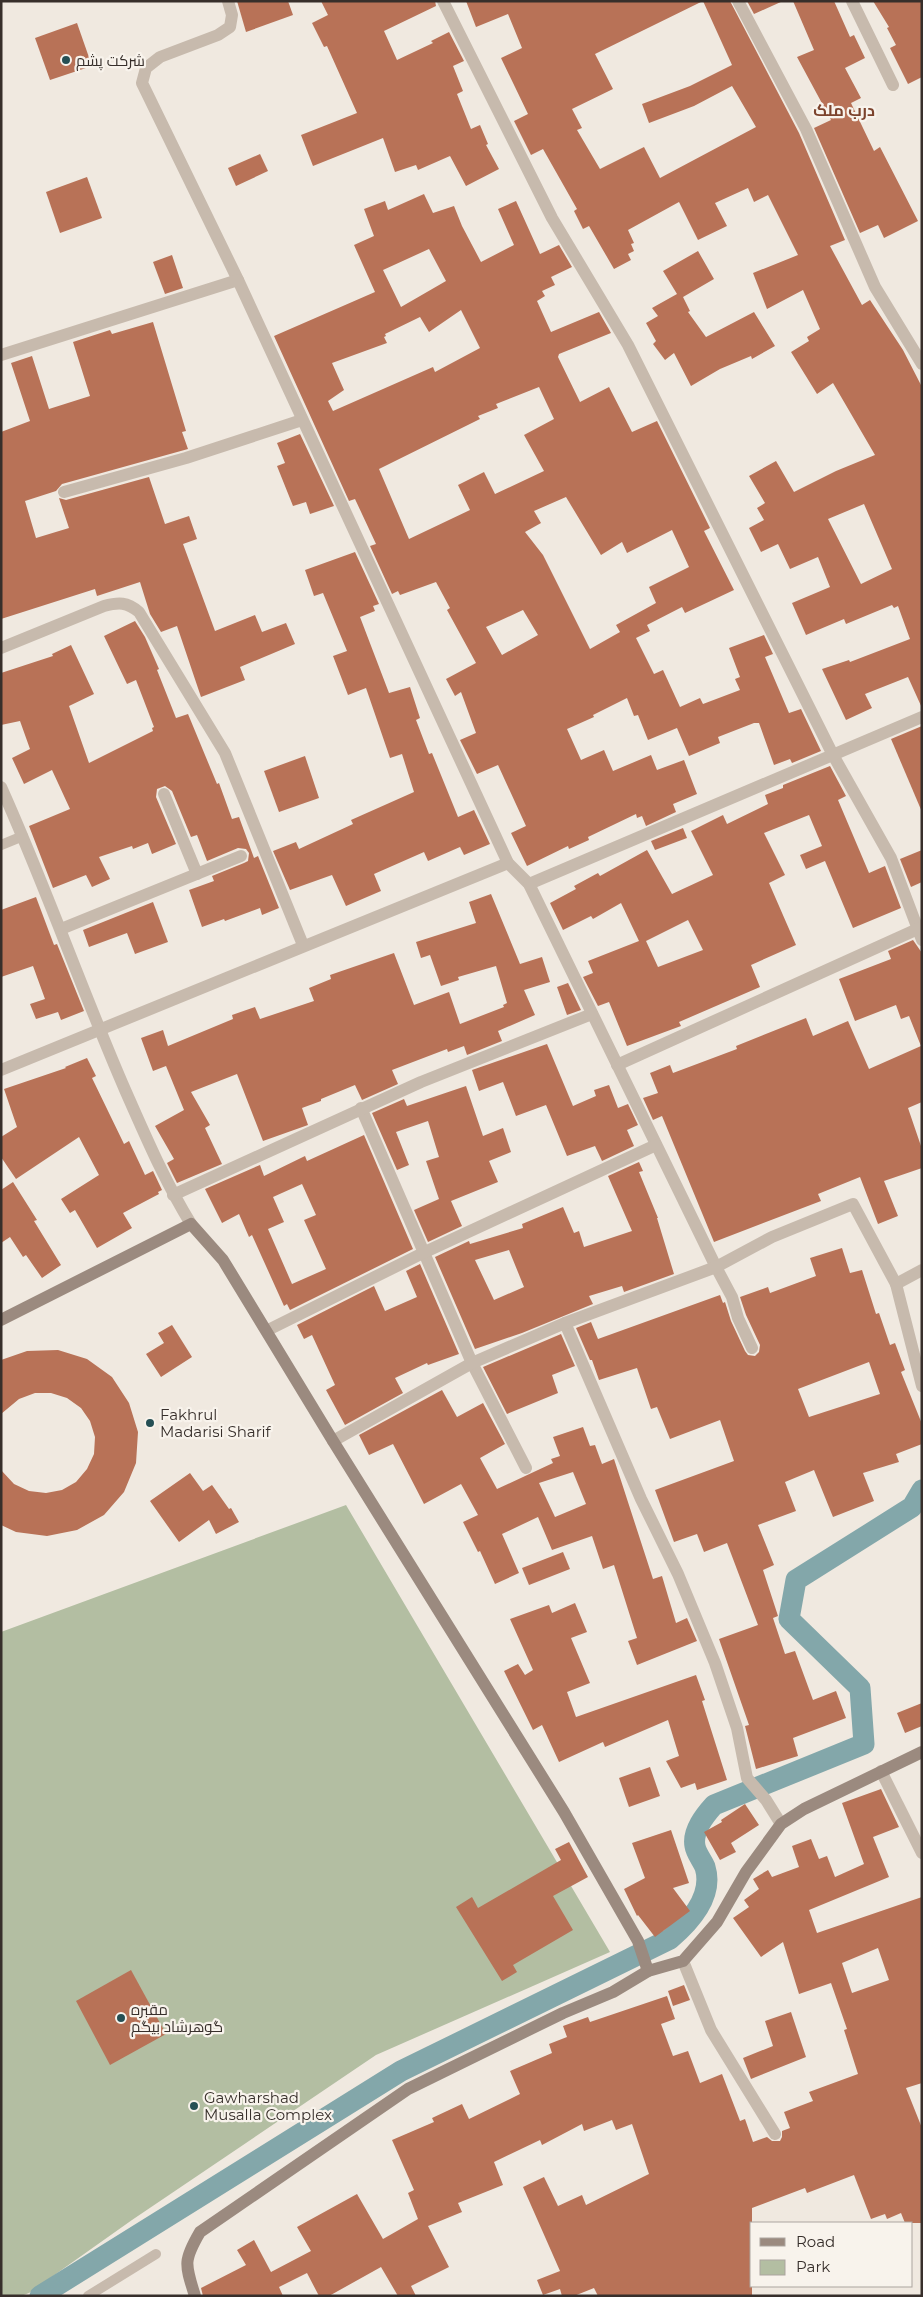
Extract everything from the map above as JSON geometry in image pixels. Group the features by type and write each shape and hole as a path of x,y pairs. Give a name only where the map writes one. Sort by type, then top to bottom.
{"main road":[{"path":"1,1320 191,1224 223,1260 268,1330 333,1441 564,1812 638,1941 648,1971"},
{"path":"195,2296 187,2270 188,2253 200,2232 408,2089 563,2013 613,1992 648,1971 683,1961 717,1922 746,1872 781,1824 804,1809 922,1752"}],"street":[{"path":"228,1 232,15 230,27 218,36 160,56 146,68 142,83 238,280 508,863 529,884 716,1267 732,1296 738,1318 752,1348"},
{"path":"443,1 552,218 628,344 833,755 891,858 920,932 617,1065"},
{"path":"738,1 806,129 875,287 922,364"},
{"path":"852,1 893,85"},
{"path":"1,355 238,280"},
{"path":"64,492 186,458 302,420"},
{"path":"1,648 104,606 120,602 132,606 139,612 225,753 303,945"},
{"path":"529,884 922,717"},
{"path":"1,787 61,930 99,1031 173,1195 191,1224"},
{"path":"164,794 197,874"},
{"path":"61,930 241,856"},
{"path":"1,1070 303,945 508,863"},
{"path":"173,1195 421,1082 592,1014"},
{"path":"361,1108 472,1363 526,1468"},
{"path":"268,1330 425,1252 656,1145"},
{"path":"333,1441 472,1363 565,1323 716,1267 772,1237 853,1204 896,1284 922,1386"},
{"path":"896,1284 922,1270"},
{"path":"565,1323 641,1498 678,1574 715,1663 737,1728 747,1778 766,1800 781,1824"},
{"path":"881,1771 922,1853"},
{"path":"683,1961 711,2030 775,2134"}],"lane":[{"path":"1,845 23,836"},
{"path":"88,2296 156,2254"}],"green space":[{"path":"346,1505 610,1952 376,2055 132,2220 29,2293 21,2296 1,2296 1,1632"}],"building":[{"path":"237,1 288,1 293,15 246,32"},
{"path":"321,1 435,1 436,6 384,31 397,60 433,43 431,41 449,32 464,61 453,66 463,91 457,94 471,129 480,125 488,144 486,145 499,169 466,186 450,156 418,170 416,165 395,172 383,138 313,166 301,135 357,113 327,46 324,47 312,23 328,15"},
{"path":"466,1 703,1 730,1 799,133 845,240 830,246 862,305 870,300 903,350 922,387 922,708 908,677 865,694 872,708 846,720 822,669 849,660 850,662 910,639 898,606 894,608 892,605 846,624 844,619 806,635 792,603 830,587 818,557 790,569 778,544 761,552 749,528 764,520 757,508 765,503 749,476 776,461 794,492 836,471 875,455 833,383 817,394 791,352 809,341 807,337 820,329 803,290 767,309 753,273 798,255 768,195 754,202 748,188 715,203 727,226 698,240 679,202 628,230 634,243 631,244 634,251 628,254 631,260 614,269 589,226 583,229 574,211 577,209 543,149 531,155 514,121 528,114 501,58 522,48 508,14 476,27","holes":["703,1 732,65 690,86 642,104 649,123 694,106 732,86 756,127 660,178 644,147 600,169 577,130 582,128 572,109 613,89 595,54","864,504 892,569 861,584 828,519"]},
{"path":"747,1 783,1 754,14"},
{"path":"793,1 834,1 850,37 854,35 865,58 845,68 861,98 851,103 874,151 880,147 918,221 884,238 878,225 860,233 814,128 831,120 797,57 814,50"},
{"path":"873,1 922,1 922,77 908,84 890,48 896,45 887,28 889,27"},
{"path":"77,23 92,66 50,80 35,38"},
{"path":"260,154 268,171 236,186 228,168"},
{"path":"87,177 102,218 60,233 46,192"},
{"path":"424,194 433,213 454,206 481,262 514,245 498,209 516,201 540,254 559,245 572,267 551,277 555,285 542,291 545,296 537,301 551,332 599,312 611,333 559,354 558,357 580,402 609,387 632,432 657,421 710,528 704,531 734,590 685,613 682,607 647,625 650,631 636,638 654,674 663,670 680,707 700,698 703,704 740,690 735,679 740,677 729,648 764,635 773,654 765,657 789,713 801,709 821,751 792,763 790,759 774,765 759,723 754,723 718,737 720,743 689,756 677,728 648,740 638,715 634,716 627,698 593,715 594,717 567,729 581,760 604,750 613,771 651,755 657,770 684,760 697,794 673,804 676,812 646,826 642,816 637,818 636,814 588,837 589,840 569,849 568,846 527,866 511,833 526,826 498,765 477,774 460,740 476,733 461,692 455,696 446,679 476,663 447,610 450,608 436,582 400,595 398,591 392,594 370,546 376,544 355,499 349,501 274,336 375,292 354,245 374,236 364,209 385,201 388,210","holes":["429,249 446,281 401,307 383,270","461,310 480,348 435,372 433,367 333,411 328,401 344,390 332,363 387,343 384,337 386,336 385,334 420,317 429,332","539,387 554,419 524,435 544,471 495,494 484,472 458,485 470,510 409,539 379,469 480,419 478,416 498,408 496,404","566,497 601,555 622,542 627,553 672,530 689,567 649,587 656,603 616,625 620,632 590,649 543,555 525,532 541,523 534,511","523,610 538,635 502,655 486,627"]},
{"path":"698,251 714,279 683,297 690,311 688,312 706,337 754,312 775,346 752,359 751,356 720,369 691,386 674,353 665,360 653,344 656,341 646,323 658,316 652,308 677,294 663,271"},
{"path":"172,255 183,288 165,294 153,262"},
{"path":"153,322 186,431 182,432 188,449 62,484 56,491 25,501 36,538 69,528 59,498 66,500 149,477 165,524 189,516 197,539 183,544 215,631 255,615 262,632 286,623 295,644 240,667 245,680 201,697 177,626 161,632 150,614 140,582 97,596 95,589 1,619 1,432 30,421 11,363 32,356 49,409 90,396 73,342 110,330 112,334"},
{"path":"300,434 334,506 310,514 306,502 293,506 277,466 285,463 277,443"},
{"path":"355,552 379,604 373,606 375,611 360,617 389,693 410,687 420,718 416,720 429,754 432,753 458,817 474,810 490,844 464,855 460,847 428,861 424,852 374,874 381,891 346,906 332,875 290,890 273,851 296,842 299,849 353,824 351,820 414,792 402,754 390,758 366,688 348,695 333,656 347,651 323,593 314,596 305,570"},
{"path":"135,621 145,637 159,669 157,670 176,718 188,714 217,784 219,783 232,819 239,817 254,858 258,856 279,908 262,915 260,908 202,927 189,890 214,881 212,876 248,861 249,853 246,849 238,848 207,861 197,835 191,837 172,791 165,786 157,789 156,797 176,844 152,854 148,843 133,849 132,846 99,857 110,879 92,887 86,875 53,888 29,826 70,809 52,770 24,784 12,758 30,749 20,721 1,725 1,673 53,656 52,654 71,645 94,694 69,706 89,763 153,731 152,728 154,727 136,680 127,684 104,636"},
{"path":"922,726 922,812 891,739"},
{"path":"305,756 319,798 279,812 264,771"},
{"path":"830,766 846,796 838,800 869,873 885,866 901,908 853,928 825,861 806,869 800,855 822,846 809,815 764,833 785,875 769,883 796,945 751,965 760,987 679,1022 681,1026 627,1046 609,1002 598,1006 583,977 593,973 588,961 639,941 621,903 593,919 591,916 563,930 550,903 576,889 574,886 598,873 600,876 647,850 672,894 713,875 691,831 723,815 727,824 768,804 765,795 783,788 783,785","holes":["688,920 703,950 658,967 646,941"]},
{"path":"683,828 687,838 655,850 651,841"},
{"path":"922,850 922,882 911,887 900,859"},
{"path":"491,894 520,964 542,957 550,982 524,990 535,1015 498,1031 502,1041 467,1055 464,1046 448,1052 447,1049 392,1070 398,1084 362,1100 355,1085 321,1099 321,1101 302,1108 308,1125 263,1141 237,1074 191,1092 210,1125 205,1128 222,1164 177,1183 167,1163 174,1159 155,1126 184,1110 166,1066 153,1071 141,1038 163,1030 168,1046 233,1019 232,1015 255,1007 260,1019 314,1001 309,988 331,979 330,975 394,953 414,1005 449,992 460,1024 504,1007 503,1005 507,1003 496,966 458,977 459,980 441,986 430,955 421,958 416,942 476,923 469,902"},
{"path":"36,897 54,945 57,944 84,1011 61,1020 58,1012 36,1019 30,1004 45,999 33,966 1,977 1,910"},
{"path":"153,902 168,942 135,954 127,933 89,947 83,930"},
{"path":"913,940 922,953 922,1102 908,1108 922,1149 922,1168 884,1181 898,1216 878,1224 860,1177 818,1194 821,1201 714,1242 662,1116 653,1120 643,1098 658,1093 650,1073 670,1065 673,1073 737,1049 736,1046 806,1018 813,1036 848,1021 869,1069 921,1046 909,1016 901,1019 896,1005 855,1021 839,979 891,959 888,951"},
{"path":"568,983 581,1010 567,1015 557,987"},
{"path":"547,1044 573,1106 596,1096 594,1090 609,1085 618,1108 628,1104 638,1125 627,1130 634,1146 602,1161 595,1146 567,1156 546,1105 516,1116 503,1082 479,1091 472,1070"},
{"path":"87,1058 96,1076 92,1078 124,1144 129,1141 145,1175 153,1171 162,1190 158,1192 159,1194 123,1213 132,1228 97,1248 75,1210 70,1213 61,1199 99,1175 79,1137 16,1179 1,1157 1,1137 17,1127 4,1089 66,1068"},
{"path":"466,1086 483,1136 503,1128 511,1152 489,1161 498,1182 451,1201 462,1226 428,1242 414,1210 439,1199 426,1161 439,1157 428,1121 396,1132 409,1165 397,1170 372,1113 404,1099 407,1106"},
{"path":"364,1135 413,1249 290,1310 287,1304 284,1306 252,1235 249,1237 239,1214 222,1223 205,1189 260,1165 264,1176 305,1156 307,1161","holes":["302,1184 316,1215 304,1220 326,1269 292,1284 268,1229 284,1222 273,1197"]},
{"path":"639,1162 643,1171 639,1172 658,1218 674,1274 624,1292 622,1286 589,1296 593,1304 522,1333 475,1349 435,1257 469,1241 470,1244 523,1228 522,1224 563,1207 574,1233 579,1231 584,1247 632,1231 608,1176","holes":["509,1250 524,1287 494,1300 475,1260"]},
{"path":"13,1182 37,1220 34,1221 61,1265 42,1278 26,1255 23,1257 10,1237 1,1243 1,1190"},
{"path":"842,1248 850,1273 862,1270 876,1314 879,1313 890,1345 895,1343 905,1370 901,1372 922,1424 922,1444 896,1454 899,1462 863,1473 874,1501 833,1517 814,1470 785,1482 796,1511 758,1525 774,1565 763,1570 778,1616 773,1618 785,1654 795,1651 813,1700 836,1691 846,1718 793,1738 798,1756 756,1769 745,1726 749,1725 719,1639 758,1625 727,1543 704,1552 697,1534 674,1542 655,1490 734,1461 720,1420 670,1439 657,1407 651,1409 637,1368 599,1380 592,1360 590,1360 576,1328 591,1322 598,1339 720,1295 723,1303 725,1302 731,1321 745,1351 748,1355 755,1356 759,1352 760,1345 740,1297 768,1287 770,1293 816,1276 810,1258","holes":["869,1362 880,1394 809,1417 798,1389"]},
{"path":"420,1264 459,1354 428,1365 427,1363 395,1378 403,1393 345,1425 326,1390 335,1385 312,1335 304,1339 297,1325 374,1286 385,1311 417,1297 406,1271"},
{"path":"172,1325 192,1357 161,1377 146,1354 164,1343 158,1333"},
{"path":"561,1334 575,1366 552,1375 558,1393 507,1414 483,1367"},
{"path":"58,1350 87,1359 112,1377 129,1403 138,1432 136,1463 124,1492 104,1515 77,1530 47,1536 16,1532 1,1525 1,1470 14,1484 29,1491 46,1493 62,1490 76,1482 87,1469 94,1454 95,1437 90,1421 81,1408 67,1398 51,1393 35,1393 19,1399 1,1414 1,1360 27,1351"},
{"path":"442,1390 457,1417 483,1403 505,1444 480,1458 497,1489 553,1463 551,1459 560,1456 553,1437 583,1427 590,1446 595,1445 602,1464 614,1459 653,1579 662,1576 676,1623 687,1618 697,1641 637,1665 628,1641 637,1638 614,1565 603,1569 592,1536 552,1550 538,1517 502,1534 519,1573 495,1584 480,1551 478,1552 463,1522 478,1515 461,1484 424,1504 393,1444 369,1455 359,1435","holes":["573,1472 586,1504 555,1517 539,1483"]},
{"path":"190,1473 203,1491 212,1485 229,1509 231,1508 239,1522 216,1534 209,1520 179,1542 150,1501"},
{"path":"563,1552 570,1569 529,1585 522,1568"},
{"path":"575,1603 587,1632 571,1638 590,1683 567,1692 576,1717 696,1675 705,1700 702,1701 727,1780 697,1790 695,1783 681,1788 666,1761 679,1756 668,1720 605,1747 603,1742 559,1762 542,1725 533,1730 504,1671 518,1664 525,1675 533,1670 510,1619 549,1605 552,1613"},
{"path":"922,1703 922,1726 905,1733 897,1713"},
{"path":"650,1767 660,1796 629,1807 619,1778"},
{"path":"881,1789 899,1827 873,1837 889,1877 809,1910 817,1933 922,1897 922,2083 906,2088 922,2128 922,2223 905,2222 901,2213 887,2219 885,2214 871,2219 854,2175 807,2193 805,2188 752,2208 752,2222 750,2222 750,2287 752,2287 752,2296 598,2296 594,2288 574,2296 562,2296 560,2289 543,2295 537,2280 560,2271 523,2187 544,2177 558,2206 582,2195 586,2205 649,2174 632,2124 616,2130 612,2120 584,2131 582,2124 542,2145 540,2140 494,2162 503,2185 458,2203 462,2212 428,2226 449,2267 411,2286 416,2296 398,2296 381,2267 329,2296 319,2296 307,2273 279,2287 283,2296 203,2296 201,2288 246,2265 237,2250 254,2240 271,2272 311,2251 297,2227 357,2194 383,2239 418,2219 408,2193 414,2190 392,2140 434,2122 432,2118 462,2104 469,2119 520,2094 510,2071 552,2053 549,2044 567,2037 563,2026 588,2017 590,2022 667,1996 675,2019 661,2024 673,2056 688,2051 700,2083 722,2074 740,2121 745,2119 753,2142 767,2137 772,2141 780,2141 782,2131 790,2128 784,2112 813,2101 809,2092 858,2074 844,2030 847,2029 831,1983 799,1994 783,1942 761,1957 733,1918 749,1907 744,1900 759,1889 753,1879 768,1870 772,1877 799,1867 792,1846 811,1839 819,1859 827,1856 835,1877 864,1864 842,1803","holes":["878,1948 889,1980 852,1993 842,1963"]},
{"path":"745,1804 759,1825 731,1843 736,1852 720,1860 704,1832 722,1822 721,1820"},
{"path":"671,1830 689,1883 673,1888 690,1911 655,1937 637,1916 624,1889 645,1878 632,1843"},
{"path":"569,1842 588,1877 553,1896 573,1930 513,1965 517,1972 502,1981 456,1907 472,1897 478,1908 561,1860 555,1849"},
{"name":"مقبره گوهرشاد بیگم","path":"131,1970 166,2034 110,2065 76,2001"},
{"path":"684,1985 690,2000 673,2006 668,1991"},
{"path":"791,2012 806,2057 751,2079 743,2058 773,2046 765,2021"}],"waterway":[{"path":"40,2296 401,2071 670,1939 678,1932 698,1907 706,1888 705,1867 695,1846 695,1835 700,1824 714,1805 864,1744 860,1688 789,1619 796,1580 912,1507 922,1490"}],"place":[{"name":"شرکت پشم","path":"66,60"},
{"name":"Fakhrul Madarisi Sharif","path":"150,1423"},
{"name":"مقبره گوهرشاد بیگم","path":"121,2018"},
{"name":"Gawharshad Musalla Complex","path":"194,2106"}],"district":[{"name":"درب ملک","path":"844,110"}]}
